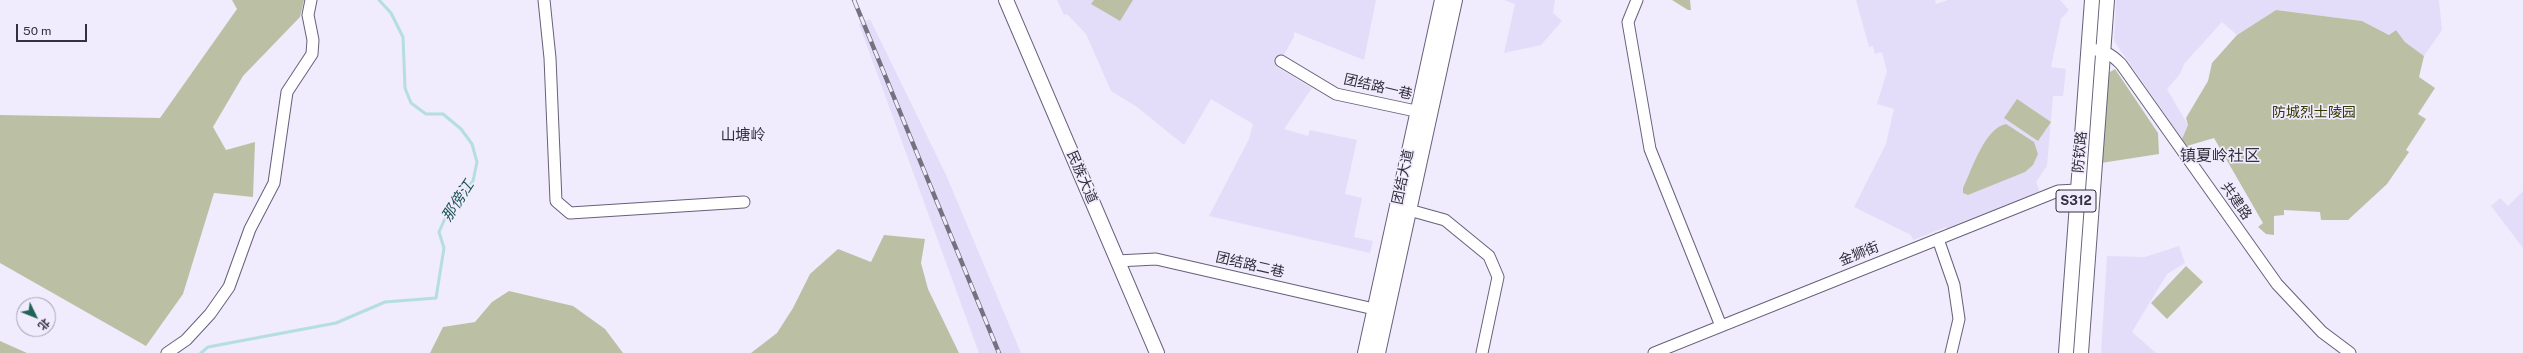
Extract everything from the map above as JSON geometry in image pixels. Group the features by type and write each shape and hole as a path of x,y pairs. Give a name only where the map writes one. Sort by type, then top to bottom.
{"main road":[{"name":"民族大道","path":"1006,0 1157,353"},
{"name":"团结大道","path":"1378,353 1409,210 1442,0"},
{"name":"团结大道","path":"1365,353 1374,309 1424,113 1455,0"},
{"name":"防钦路","path":"2066,353 2092,0"},
{"name":"防钦路","path":"2081,353 2102,50 2107,0"}],"street":[{"path":"167,353 186,340 210,314 229,287 250,229 274,183 287,92 312,54 314,40 308,15 311,0"},
{"path":"544,0 550,58 556,201 570,213 744,202"},
{"path":"1637,0 1628,22 1650,149 1721,326"},
{"path":"2088,49 2102,50"},
{"name":"共建路","path":"2102,50 2112,55 2121,64 2277,284 2322,332 2350,353"},
{"name":"团结路一巷","path":"1281,61 1336,94 1424,113"},
{"name":"金狮街","path":"1654,353 2058,191 2077,190"},
{"path":"1409,210 1444,220 1489,256 1498,277 1482,353"},
{"path":"1938,239 1954,285 1959,319 1952,353"},
{"name":"团结路二巷","path":"1118,261 1156,259 1374,309"}],"shaded area":[{"path":"1057,0 1376,0 1364,60 1294,32 1294,37 1277,67 1312,88 1284,129 1308,136 1310,130 1357,140 1345,194 1362,198 1354,237 1373,241 1370,253 1209,216 1249,139 1253,124 1211,99 1184,145 1137,107 1111,91 1086,34 1067,14 1064,15"},
{"path":"1504,0 1555,0 1553,13 1562,21 1541,45 1504,53 1515,4"},
{"path":"1856,0 1935,0 1936,4 1948,0 2060,0 2069,10 2061,19 2051,67 2066,69 2063,96 2053,96 2047,166 2036,182 2040,192 1947,229 1946,227 1913,240 1911,235 1854,207 1886,144 1894,109 1877,104 1887,71 1882,52 1875,54 1873,46 1869,47"},
{"path":"2116,0 2439,0 2442,30 2424,56 2405,42 2396,30 2389,35 2362,21 2276,10 2237,35 2222,22 2184,64 2180,74 2167,89 2188,125 2182,139 2114,41"},
{"path":"870,19 947,177 1021,353 979,353 859,24"},
{"path":"2523,191 2523,248 2491,206 2500,198 2508,206"},
{"path":"2179,246 2185,263 2167,274 2132,332 2156,353 2101,353 2107,256 2145,257"}],"green space":[{"path":"232,0 304,0 300,17 243,76 213,127 226,150 255,142 253,197 214,193 183,294 146,346 0,263 0,115 160,118 237,9"},
{"path":"1094,0 1133,0 1120,21 1091,4"},
{"path":"1672,0 1690,0 1691,10 1688,10"},
{"name":"防城烈士陵园","path":"2276,10 2362,21 2389,35 2396,30 2405,42 2424,56 2419,77 2435,88 2418,114 2426,119 2406,150 2409,152 2387,184 2348,220 2321,220 2320,212 2284,210 2284,215 2274,216 2274,235 2266,234 2258,227 2263,223 2214,138 2187,146 2182,139 2188,125 2186,118 2208,81 2212,63 2237,35"},
{"path":"2115,69 2158,133 2159,154 2101,163 2105,75"},
{"path":"2017,99 2051,122 2038,141 2004,118"},
{"path":"2006,124 2034,142 2038,154 2033,165 2025,172 1968,195 1963,193 1963,188 1980,150 1998,127"},
{"path":"884,235 925,239 921,263 928,289 959,353 751,353 777,333 793,308 810,274 838,249 871,262"},
{"path":"2186,266 2203,282 2167,319 2151,303"},
{"path":"509,291 573,306 605,329 623,353 430,353 443,327 475,322 492,302"},
{"path":"0,341 27,353 0,353"}],"waterway":[{"name":"那傍江","path":"201,353 208,347 336,323 385,302 436,298 444,248 439,232 447,214 473,181 477,162 472,144 461,129 443,114 426,114 411,103 405,88 403,37 391,13 379,0"}],"railway":[{"path":"854,0 999,353"}],"district":[{"name":"山塘岭","path":"743,135"},
{"name":"镇夏岭社区","path":"2220,156"}]}
